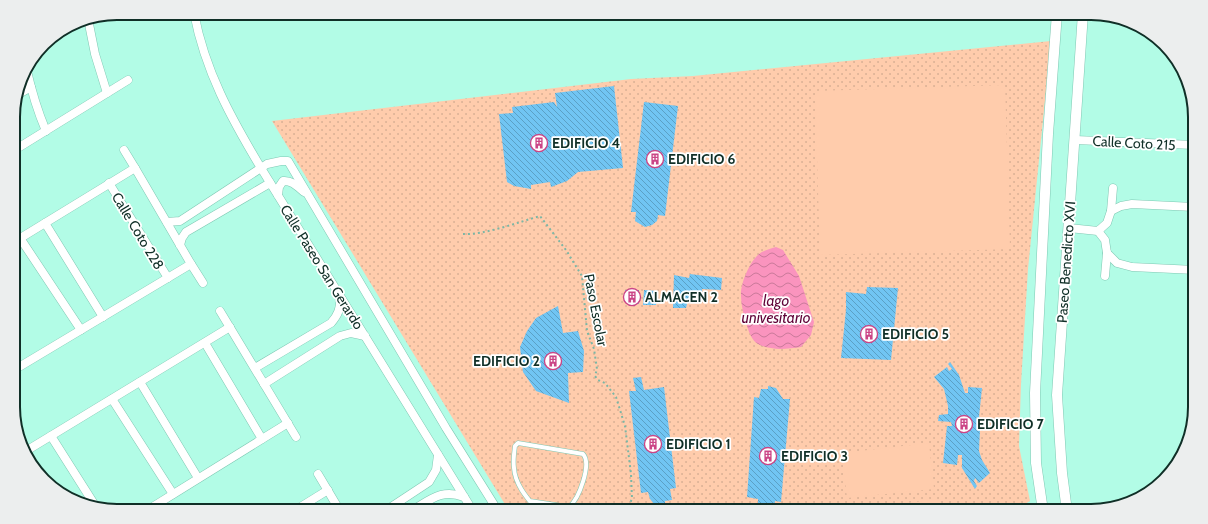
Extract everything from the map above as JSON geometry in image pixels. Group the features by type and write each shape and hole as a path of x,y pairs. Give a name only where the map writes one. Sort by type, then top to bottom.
{"street":[{"name":"Calle Paseo San Gerardo","path":"195,20 198,36 214,81 232,119 260,168 468,504"},
{"name":"Paseo Benedicto XVI","path":"1043,504 1036,463 1035,393 1048,134 1056,20"},
{"name":"Paseo Benedicto XVI","path":"1066,504 1062,473 1057,395 1083,20"},
{"path":"89,24 95,54 107,93"},
{"path":"29,77 39,115 46,131"},
{"path":"20,147 128,80"},
{"path":"23,91 31,87"},
{"name":"Calle Coto 215","path":"1074,140 1188,146"},
{"name":"Calle Coto 228","path":"124,150 202,283"},
{"name":"Calle Paseo San Gerardo","path":"288,161 446,428 494,504"},
{"name":"Calle Coto 228","path":"167,222 180,221 260,168 274,162 288,161"},
{"name":"Calle Coto 228","path":"20,238 135,168"},
{"path":"278,195 280,183 288,180 308,195"},
{"name":"Calle Coto 228","path":"109,183 168,278"},
{"name":"Calle Coto 228","path":"180,245 186,232 270,183"},
{"path":"1068,228 1098,230 1107,223 1111,212 1113,188"},
{"path":"1111,212 1120,206 1132,204 1188,207"},
{"path":"45,223 103,317"},
{"path":"1098,230 1105,240 1107,253 1105,276"},
{"name":"Calle Coto 228","path":"20,244 81,330"},
{"path":"1107,253 1117,263 1132,267 1188,270"},
{"name":"Calle Coto 228","path":"20,366 191,264"},
{"path":"255,368 331,323 340,310 340,296"},
{"path":"220,311 296,437"},
{"path":"29,448 230,328"},
{"path":"264,384 340,336 351,333 365,336"},
{"path":"205,343 262,439"},
{"path":"140,382 198,478"},
{"path":"112,399 173,494"},
{"path":"157,504 288,423"},
{"path":"51,436 92,501"},
{"path":"396,504 429,482 436,470 438,455"},
{"path":"318,474 336,504"},
{"path":"308,504 328,490"},
{"path":"424,504 437,496 444,494 452,493 464,497"}],"lane":[{"path":"532,504 516,479 514,468 515,446 518,443 583,454 586,457 587,464 580,490 573,504"},
{"path":"530,501 550,504"}],"path":[{"name":"Paso Escolar","path":"463,234 472,234 490,230 540,216 566,250 582,276 587,331 594,349 597,369 595,376 598,380 605,383 616,397 625,426 631,474 632,499 630,504"}],"shaded area":[{"path":"1051,41 1028,269 1021,384 1019,446 1030,501 1025,504 505,504 272,121 631,79 693,76"},
{"path":"1005,85 1010,249 820,255 815,91"},
{"path":"929,443 934,489 847,498 842,453"},
{"path":"938,499 938,504 900,504"}],"water":[{"name":"lago univesitario","path":"776,247 783,250 799,276 814,322 811,335 801,347 774,349 758,344 751,336 744,315 741,291 746,273 752,262 759,254"}],"building":[{"path":"614,86 623,168 578,172 567,181 551,187 550,182 531,185 531,189 514,186 507,182 499,114 513,113 512,107 554,102 557,107 555,93"},
{"name":"EDIFICIO 6","path":"644,102 678,106 665,216 658,215 657,221 652,225 645,227 635,221 636,212 631,212"},
{"path":"690,274 722,278 721,290 702,289 703,298 689,296 686,308 673,308 674,275 689,278"},
{"name":"EDIFICIO 5","path":"867,287 898,288 891,360 841,358 846,310 846,292 866,294"},
{"name":"ALMACEN 2","path":"625,290 639,290 639,304 626,304"},
{"path":"644,290 657,291 656,305 643,305"},
{"name":"EDIFICIO 2","path":"558,306 563,333 578,331 584,351 583,372 568,373 569,403 536,391 523,372 520,347 527,331 536,318"},
{"name":"EDIFICIO 7","path":"950,362 959,375 965,393 968,393 968,387 982,388 979,417 981,418 981,421 978,420 977,429 980,430 979,451 982,460 990,473 979,483 975,478 974,481 977,486 975,489 962,468 962,455 958,455 957,465 943,463 947,426 952,426 951,422 938,421 939,415 948,414 948,406 944,389 934,377 947,367 949,371 952,369 948,364"},
{"name":"EDIFICIO 1","path":"641,377 644,390 664,387 676,488 670,489 672,500 665,501 665,504 654,504 650,499 648,492 641,493 629,391 636,391 633,378"},
{"name":"EDIFICIO 3","path":"768,386 776,388 783,399 790,399 781,502 775,501 774,504 758,504 758,499 747,497 754,397 759,398 761,389 768,389"}],"place":[{"name":"EDIFICIO 4","path":"539,143"},
{"name":"EDIFICIO 6","path":"655,159"},
{"name":"ALMACEN 2","path":"632,297"},
{"name":"EDIFICIO 5","path":"869,334"},
{"name":"EDIFICIO 2","path":"553,361"},
{"name":"EDIFICIO 7","path":"964,424"},
{"name":"EDIFICIO 1","path":"653,444"},
{"name":"EDIFICIO 3","path":"768,456"}]}
